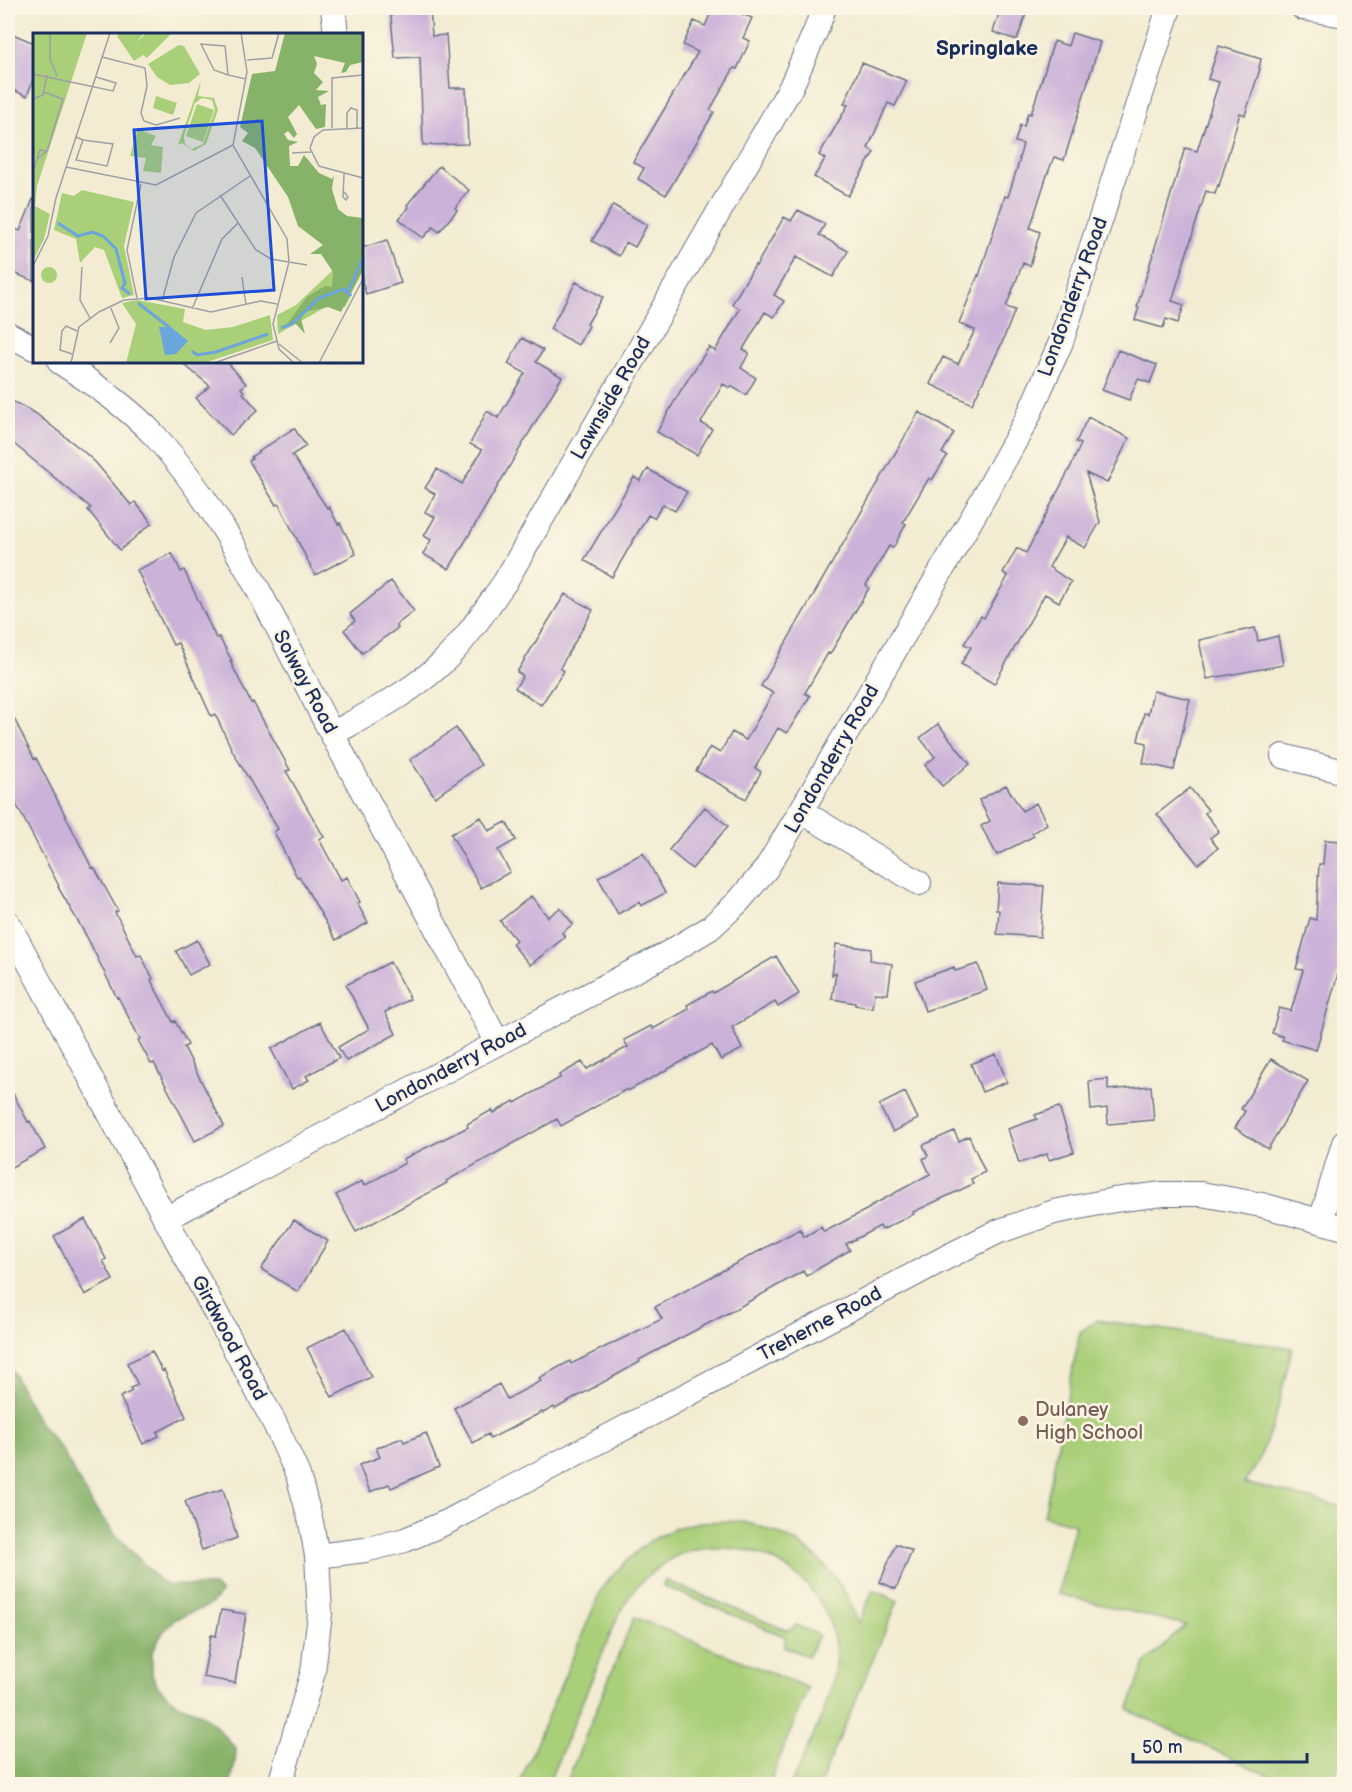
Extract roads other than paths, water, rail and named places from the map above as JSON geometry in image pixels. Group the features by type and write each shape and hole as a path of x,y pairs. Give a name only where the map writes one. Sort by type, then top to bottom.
{"street":[{"path":"333,8 336,33"},
{"name":"Lawnside Road","path":"332,734 397,698 442,663 476,624 504,582 790,87 824,8"},
{"name":"Londonderry Road","path":"165,1219 670,952 710,927 738,902 766,869 975,513 1026,421 1061,342 1169,8"},
{"path":"1303,8 1344,15"},
{"path":"8,334 33,347"},
{"name":"Solway Road","path":"62,363 110,395 155,436 197,488 227,533 498,1043"},
{"path":"1283,756 1344,772"},
{"path":"801,812 919,883"},
{"name":"Girdwood Road","path":"8,923 275,1424 298,1475 318,1556 320,1614 313,1672 280,1785"},
{"path":"1321,1221 1344,1143"},
{"name":"Treherne Road","path":"318,1556 365,1550 405,1540 447,1522 947,1257 997,1232 1054,1212 1114,1200 1163,1194 1201,1194 1262,1205 1344,1228"}],"place":[{"name":"Dulaney High School","path":"1023,1421"}],"district":[{"name":"Springlake","path":"987,48"}]}
